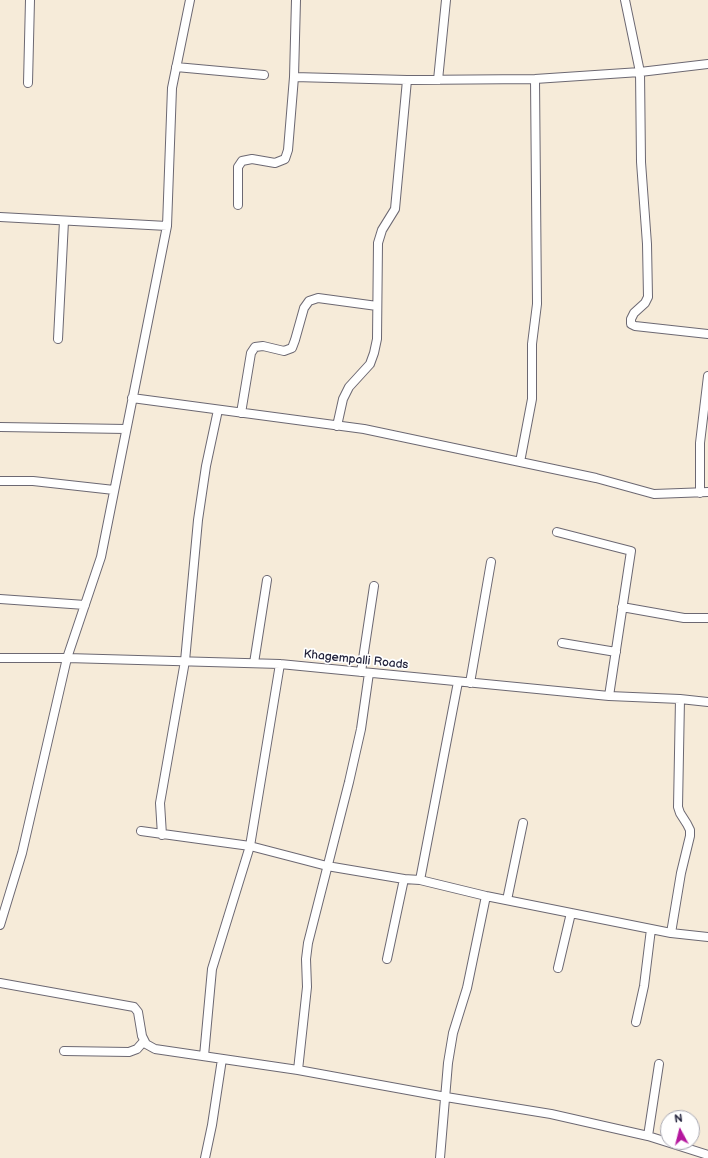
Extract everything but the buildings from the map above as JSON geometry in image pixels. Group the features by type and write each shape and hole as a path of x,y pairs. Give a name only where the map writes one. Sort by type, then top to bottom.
{"street":[{"path":"28,83 30,0"},
{"path":"0,925 22,853 67,658 101,557 167,226 172,88 190,0"},
{"path":"238,205 238,167 242,161 252,159 275,163 285,159 288,150 294,77 296,0"},
{"path":"438,80 446,0"},
{"path":"625,0 640,72 641,162 647,244 648,297 645,303 634,313 631,319 631,324 635,326 708,334"},
{"path":"294,77 407,80 535,79 640,72 708,64"},
{"path":"176,67 264,75"},
{"path":"520,462 532,398 532,344 537,304 535,79"},
{"path":"337,426 343,399 349,387 370,364 377,339 378,243 382,230 395,209 407,80"},
{"path":"0,217 167,226"},
{"path":"58,339 64,220"},
{"path":"242,413 251,352 255,347 262,346 284,351 292,348 304,308 309,301 318,298 377,306"},
{"path":"132,398 364,430 596,478 654,494 704,493 701,436 708,376"},
{"path":"162,835 160,803 184,661 198,520 206,466 218,410"},
{"path":"0,427 126,429"},
{"path":"0,481 33,481 114,490"},
{"path":"557,532 631,551 609,696"},
{"path":"470,683 491,562"},
{"path":"254,663 267,580"},
{"path":"298,1070 307,986 306,951 361,729 374,586"},
{"path":"0,599 85,605"},
{"path":"622,607 684,618 708,618"},
{"path":"562,643 616,652"},
{"name":"Khagempalli Roads","path":"0,658 67,658 280,664 609,696 680,699 708,702"},
{"path":"204,1056 212,969 250,846 280,664"},
{"path":"420,880 458,682"},
{"path":"671,933 681,872 690,836 690,830 678,807 680,699"},
{"path":"507,900 523,822"},
{"path":"141,831 250,846 327,866 404,879 420,880 486,896 671,933 708,937"},
{"path":"387,959 404,879"},
{"path":"440,1158 448,1063 453,1033 468,988 486,896"},
{"path":"558,968 571,913"},
{"path":"636,1022 644,986 651,929"},
{"path":"0,983 134,1007 138,1012 144,1041 146,1044 155,1048 298,1070 446,1097 551,1114 648,1136 708,1155"},
{"path":"64,1051 129,1052 137,1049 144,1041"},
{"path":"205,1158 212,1125 222,1059"},
{"path":"648,1136 659,1064"}]}
